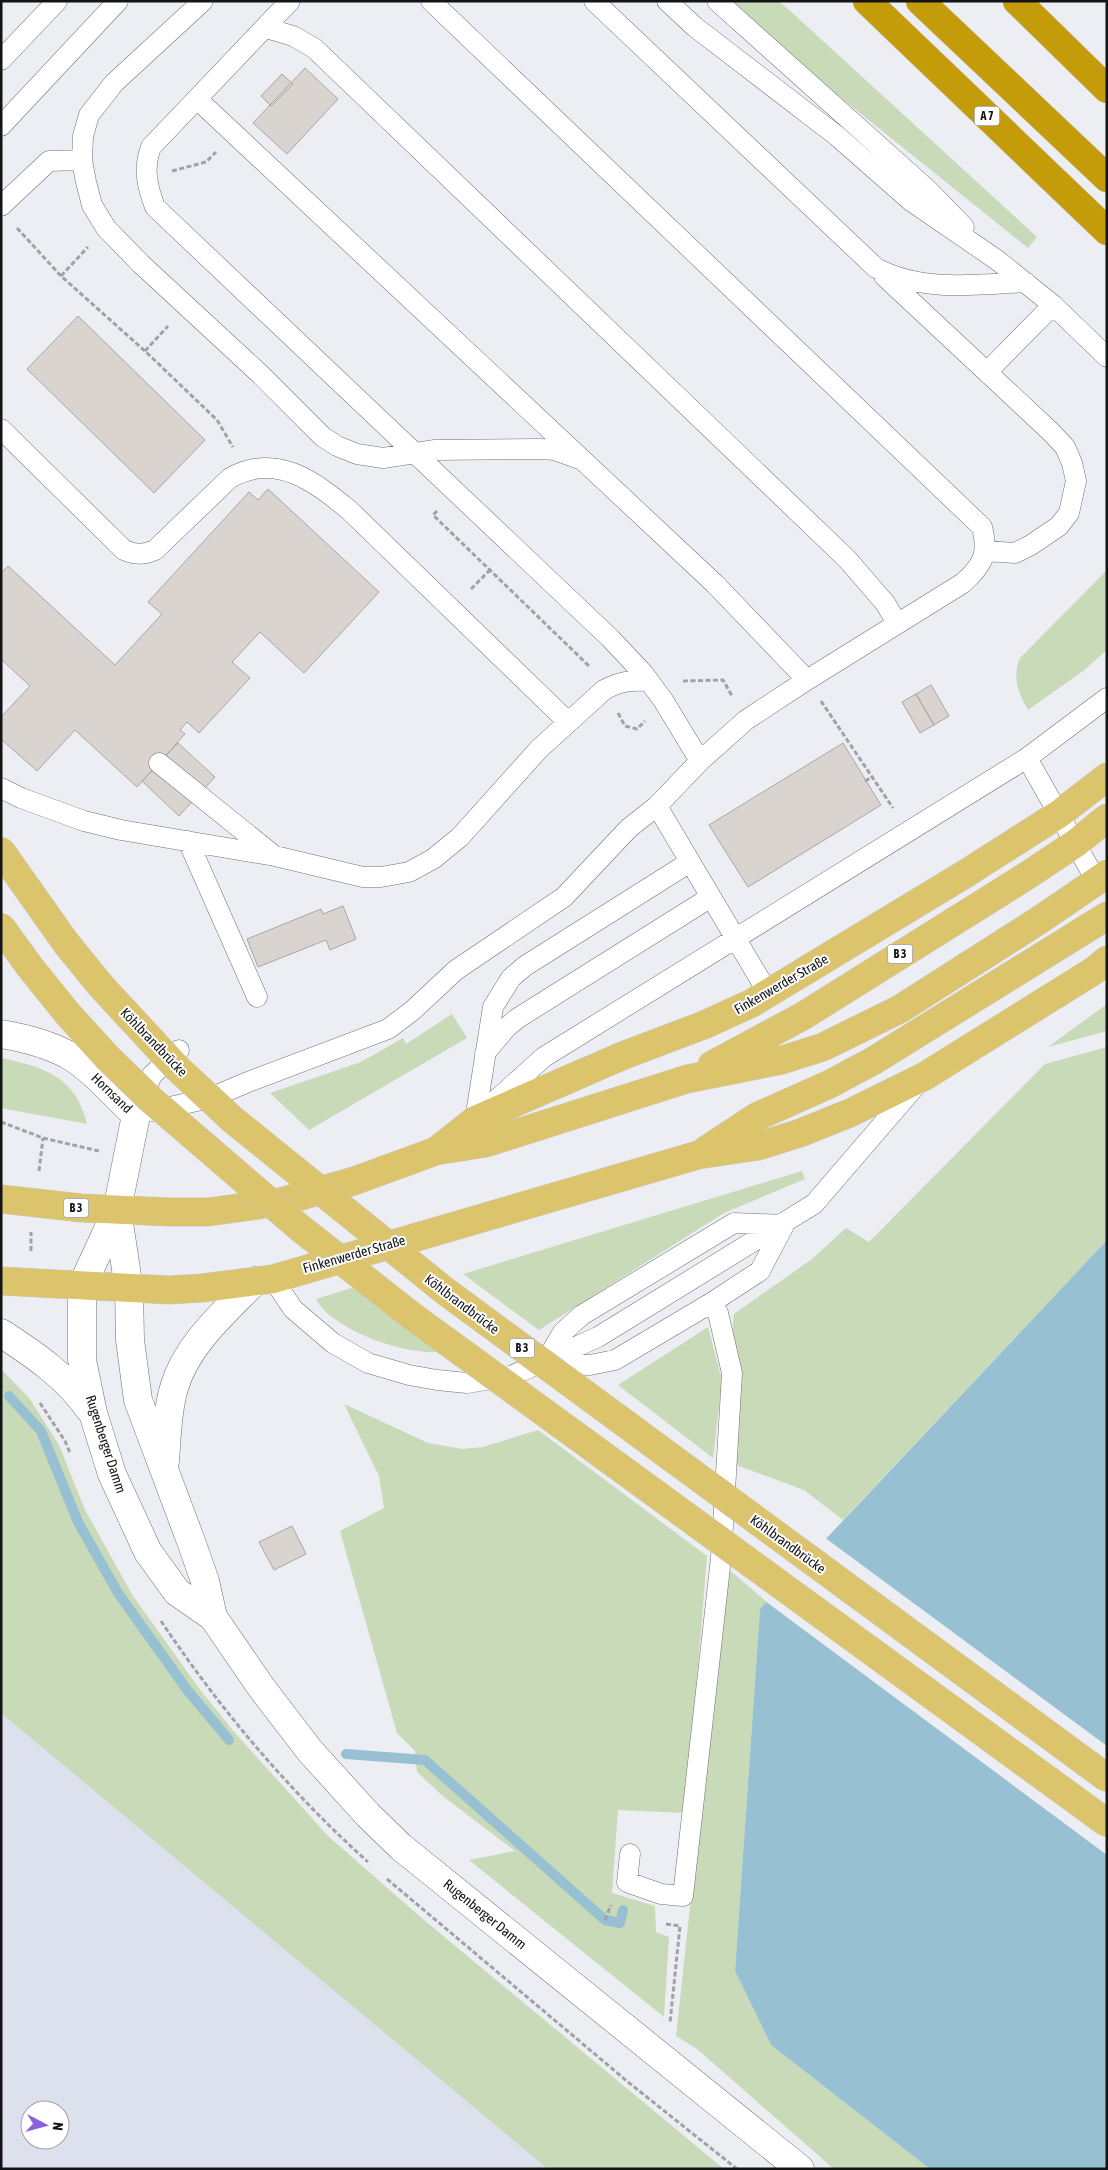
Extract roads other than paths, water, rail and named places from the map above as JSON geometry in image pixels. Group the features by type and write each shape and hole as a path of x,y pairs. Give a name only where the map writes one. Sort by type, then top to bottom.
{"highway":[{"name":"A 7","path":"867,1 1107,231"},
{"path":"920,1 1107,178"},
{"path":"1017,1 1107,89"}],"main road":[{"name":"Finkenwerder Straße","path":"436,1151 475,1120 622,1056 704,1025 768,993 1059,814 1107,777"},
{"name":"Finkenwerder Straße","path":"687,1079 803,1016 1076,843 1107,818"},
{"name":"Köhlbrandbrücke","path":"1,851 66,942 108,993 176,1067 233,1120 445,1291 1107,1778"},
{"name":"Finkenwerder Straße","path":"1,1199 35,1204 117,1210 208,1212 280,1202 354,1181 436,1151 486,1143 687,1079 782,1060 823,1047 860,1030 908,1004 1102,878"},
{"name":"Finkenwerder Straße","path":"698,1155 756,1117 830,1084 873,1061 1107,916"},
{"path":"1,928 67,1013 114,1064 149,1098 307,1233 412,1316 1107,1823"},
{"name":"Finkenwerder Straße","path":"1,1281 128,1289 202,1288 264,1280 698,1155 759,1146 800,1133 850,1113 925,1076 1095,970 1107,960"}],"street":[{"name":"Hornsand","path":"1,1034 47,1045 71,1057 93,1074 136,1115 117,1210"},
{"name":"Rugenberger Damm","path":"117,1210 82,1286 82,1360 93,1413 112,1474 148,1552 177,1592 213,1617 310,1751 401,1847 800,2169"},
{"name":"Rugenberger Damm","path":"117,1210 128,1289 130,1340 138,1400 205,1581 213,1617"},
{"name":"Rugenberger Damm","path":"164,1467 174,1387 183,1368 196,1344 209,1329 264,1280"},
{"path":"1,1333 36,1356 64,1378 82,1397 93,1413"}],"lane":[{"path":"1,60 57,1"},
{"path":"1,126 118,1"},
{"path":"203,1 109,89 89,116 83,136 82,160 92,205 106,228 140,264 260,374 323,438 357,454 383,458 435,450 547,449 580,459"},
{"path":"290,1 151,147 147,158 146,173 148,189 156,207 610,638 664,700 700,761"},
{"path":"136,1115 210,1098 388,1029 412,1011 456,970 564,897 629,828 657,806 700,761 746,720 963,583 976,572 982,562 985,551 982,527 431,1"},
{"path":"594,1 1065,447 1072,463 1076,482 1069,513 1059,526 1031,545 1014,553 985,551"},
{"path":"667,1 695,27 837,136 911,201 997,260 1025,282 1053,305 1107,357"},
{"path":"717,1 928,190 997,260"},
{"path":"266,28 293,36 314,48 848,559 885,603 898,623"},
{"path":"197,99 523,402 580,459 715,584 807,680"},
{"path":"1,206 49,161 82,160"},
{"path":"876,268 895,278 934,284 957,286 1025,282"},
{"path":"987,372 1053,305"},
{"path":"1,429 124,550 135,554 143,555 155,550 230,478 244,470 260,467 294,473 310,481 330,494 349,510 568,722"},
{"path":"1,788 21,798 84,821 120,830 275,856 363,877 381,877 410,872 433,859 460,837 539,749 604,690 615,684 630,680 649,681"},
{"path":"475,1120 544,1057 1028,758 1107,698"},
{"path":"1028,758 1076,843 1102,878"},
{"path":"159,763 275,856"},
{"path":"657,806 768,993"},
{"path":"188,841 257,997"},
{"path":"475,1120 493,1007 511,978 525,966 690,862"},
{"path":"484,1054 507,1027 518,1018 711,897"},
{"path":"136,1115 152,1075 179,1050"},
{"path":"264,1280 293,1309 333,1343 368,1363 409,1375 467,1383 511,1376 598,1337 814,1204 925,1076"},
{"path":"547,1359 563,1332 582,1315 734,1223 784,1224"},
{"path":"547,1359 566,1364 590,1365 615,1360 711,1303 760,1271 784,1224"},
{"path":"630,1854 627,1882 661,1894 683,1896 721,1558 732,1373 718,1313 711,1303"}],"water":[{"path":"1107,1240 1107,2169 930,2169 771,2045 735,1971 760,1609"}],"waterway":[{"path":"9,1396 41,1431 78,1522 118,1593 188,1691 229,1740"},
{"path":"346,1754 425,1760 605,1920 620,1923 623,1910"}]}
